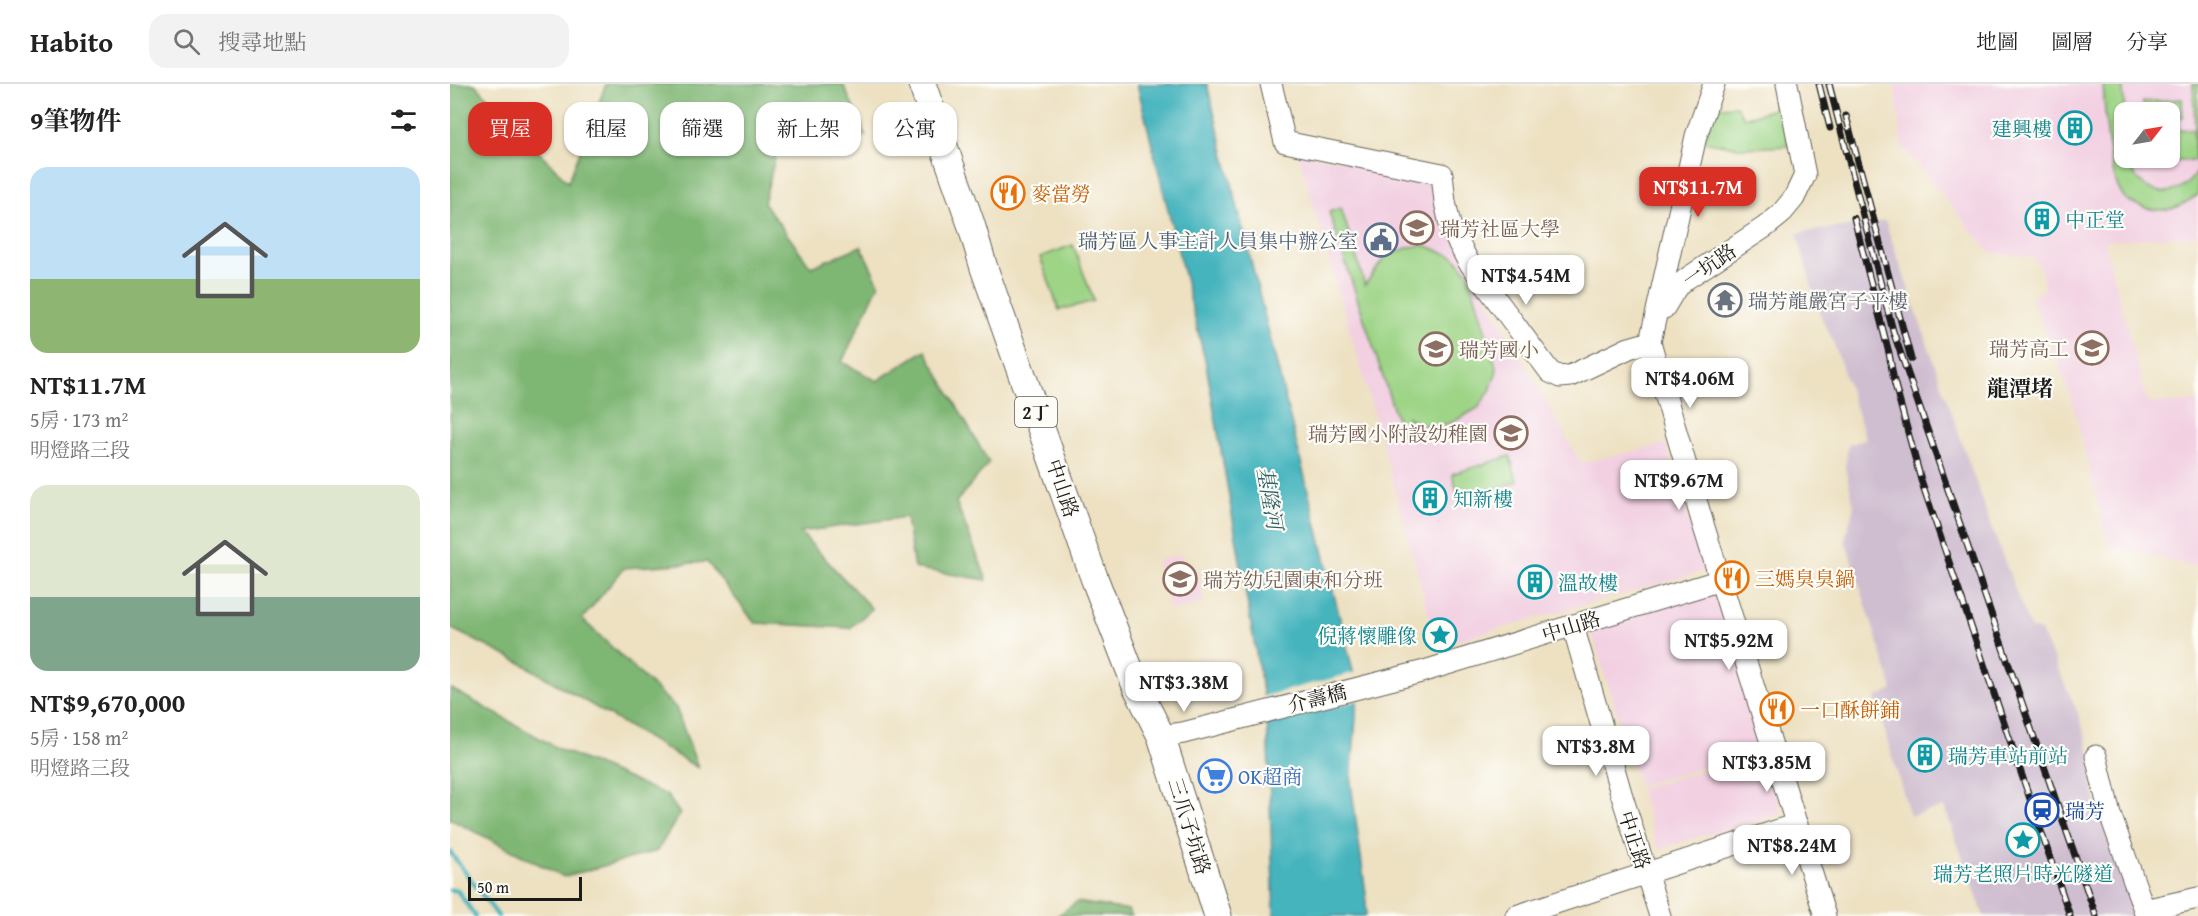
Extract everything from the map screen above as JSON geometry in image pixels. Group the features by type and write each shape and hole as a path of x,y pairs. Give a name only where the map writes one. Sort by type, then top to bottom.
{"main road":[{"name":"中山路","path":"922,84 984,268 1095,580 1136,686 1161,736"},
{"name":"三爪子坑路","path":"1161,736 1218,916"}],"street":[{"path":"1271,84 1285,142 1442,174 1451,229 1468,261 1550,372 1560,377 1570,376 1629,348 1650,342"},
{"path":"1714,84 1696,136 1650,342 1825,916"},
{"name":"一坑路","path":"1650,342 1661,314 1676,288 1773,221 1794,198 1805,176 1787,84"},
{"name":"中山路","path":"1421,672 1721,580"},
{"name":"中正路","path":"1573,626 1621,794 1660,916"},
{"name":"介壽橋","path":"1161,736 1183,733 1421,672"},
{"path":"2096,756 2110,814 2145,913 2198,898"},
{"path":"1516,916 1797,825"}],"shaded area":[{"name":"瑞芳高工","path":"1895,84 2198,84 2198,235 2104,241 2148,404 2198,401 2198,567 2109,547 2071,396 2032,299 2044,289 2042,273 2033,257 1990,253 1902,146"},
{"name":"瑞芳國小","path":"1298,153 1427,176 1473,274 1581,463 1666,444 1705,571 1437,646 1377,424"},
{"path":"1885,221 1992,529 2030,628 2041,631 2080,718 2094,767 2092,784 2096,803 2123,870 2135,916 1984,916 1944,807 1910,816 1875,698 1893,690 1845,540 1854,506 1845,467 1848,445 1866,439 1833,341 1819,313 1797,233"},
{"name":"瑞芳幼兒園東和分班","path":"1181,554 1186,572 1196,570 1204,602 1170,611 1157,561"},
{"path":"1718,591 1765,749 1639,786 1590,627"},
{"path":"1763,753 1781,814 1658,849 1640,789"}],"green space":[{"path":"450,84 475,84 492,102 468,102 468,156 543,156 568,182 578,156 648,156 648,102 599,102 606,84 843,84 851,102 756,102 756,156 775,156 764,203 811,267 861,246 879,284 842,362 877,381 925,350 989,463 956,502 987,580 914,568 906,517 800,532 872,609 850,628 755,623 707,562 624,568 582,619 676,708 698,768 521,663 450,628"},
{"path":"2103,84 2122,84 2124,102 2114,102 2114,168 2132,168 2145,186 2159,192 2176,190 2188,182 2197,171 2193,84 2198,84 2198,195 2167,210 2154,210 2140,206 2125,198 2119,190 2115,177 2106,127"},
{"path":"1778,97 1790,146 1741,148 1703,141 1716,107 1736,106 1744,118 1774,109 1774,98"},
{"path":"2182,99 2183,117 2180,117 2180,102 2143,102"},
{"path":"861,125 866,136 861,136"},
{"path":"2193,129 2195,160 2180,161 2180,130"},
{"path":"1341,208 1365,285 1385,257 1409,247 1424,245 1455,257 1469,275 1497,370 1490,391 1478,408 1455,421 1435,428 1417,423 1407,416 1412,432 1402,435 1329,212"},
{"path":"1073,245 1094,301 1059,310 1040,257"},
{"path":"1510,456 1517,482 1459,499 1452,474"},
{"path":"450,688 559,749 667,795 680,814 657,851 564,877 450,819"},
{"path":"1077,902 1128,910 1132,916 1057,916"}],"water":[{"name":"基隆河","path":"1137,84 1207,84 1358,691 1351,783 1366,894 1366,916 1274,916 1267,716 1206,364"}],"pier":[{"path":"1357,672 1361,700 1264,724 1261,697"}],"waterway":[{"path":"450,852 498,916"},
{"path":"450,890 457,890 475,916"}],"railway":[{"path":"1819,84 1830,128"},
{"path":"1829,84 1893,331 2096,916"},
{"path":"1846,116 1911,359"},
{"path":"1854,218 1921,480 2070,916"}],"place":[{"name":"建興樓","path":"2075,128"},
{"name":"麥當勞","path":"1008,193"},
{"name":"中正堂","path":"2042,219"},
{"name":"瑞芳社區大學","path":"1417,228"},
{"name":"瑞芳區人事主計人員集中辦公室","path":"1381,240"},
{"name":"瑞芳龍嚴宮子平樓","path":"1725,300"},
{"name":"瑞芳高工","path":"2092,348"},
{"name":"瑞芳國小","path":"1436,349"},
{"name":"瑞芳國小附設幼稚園","path":"1511,433"},
{"name":"知新樓","path":"1430,498"},
{"name":"三媽臭臭鍋","path":"1732,578"},
{"name":"瑞芳幼兒園東和分班","path":"1180,579"},
{"name":"溫故樓","path":"1535,582"},
{"name":"倪蔣懷雕像","path":"1440,635"},
{"name":"一口酥餅鋪","path":"1777,709"},
{"name":"瑞芳車站前站","path":"1925,755"},
{"name":"OK超商","path":"1215,776"},
{"name":"瑞芳","path":"2042,810"},
{"name":"瑞芳老照片時光隧道","path":"2023,840"}],"district":[{"name":"龍潭堵","path":"2020,388"}]}
